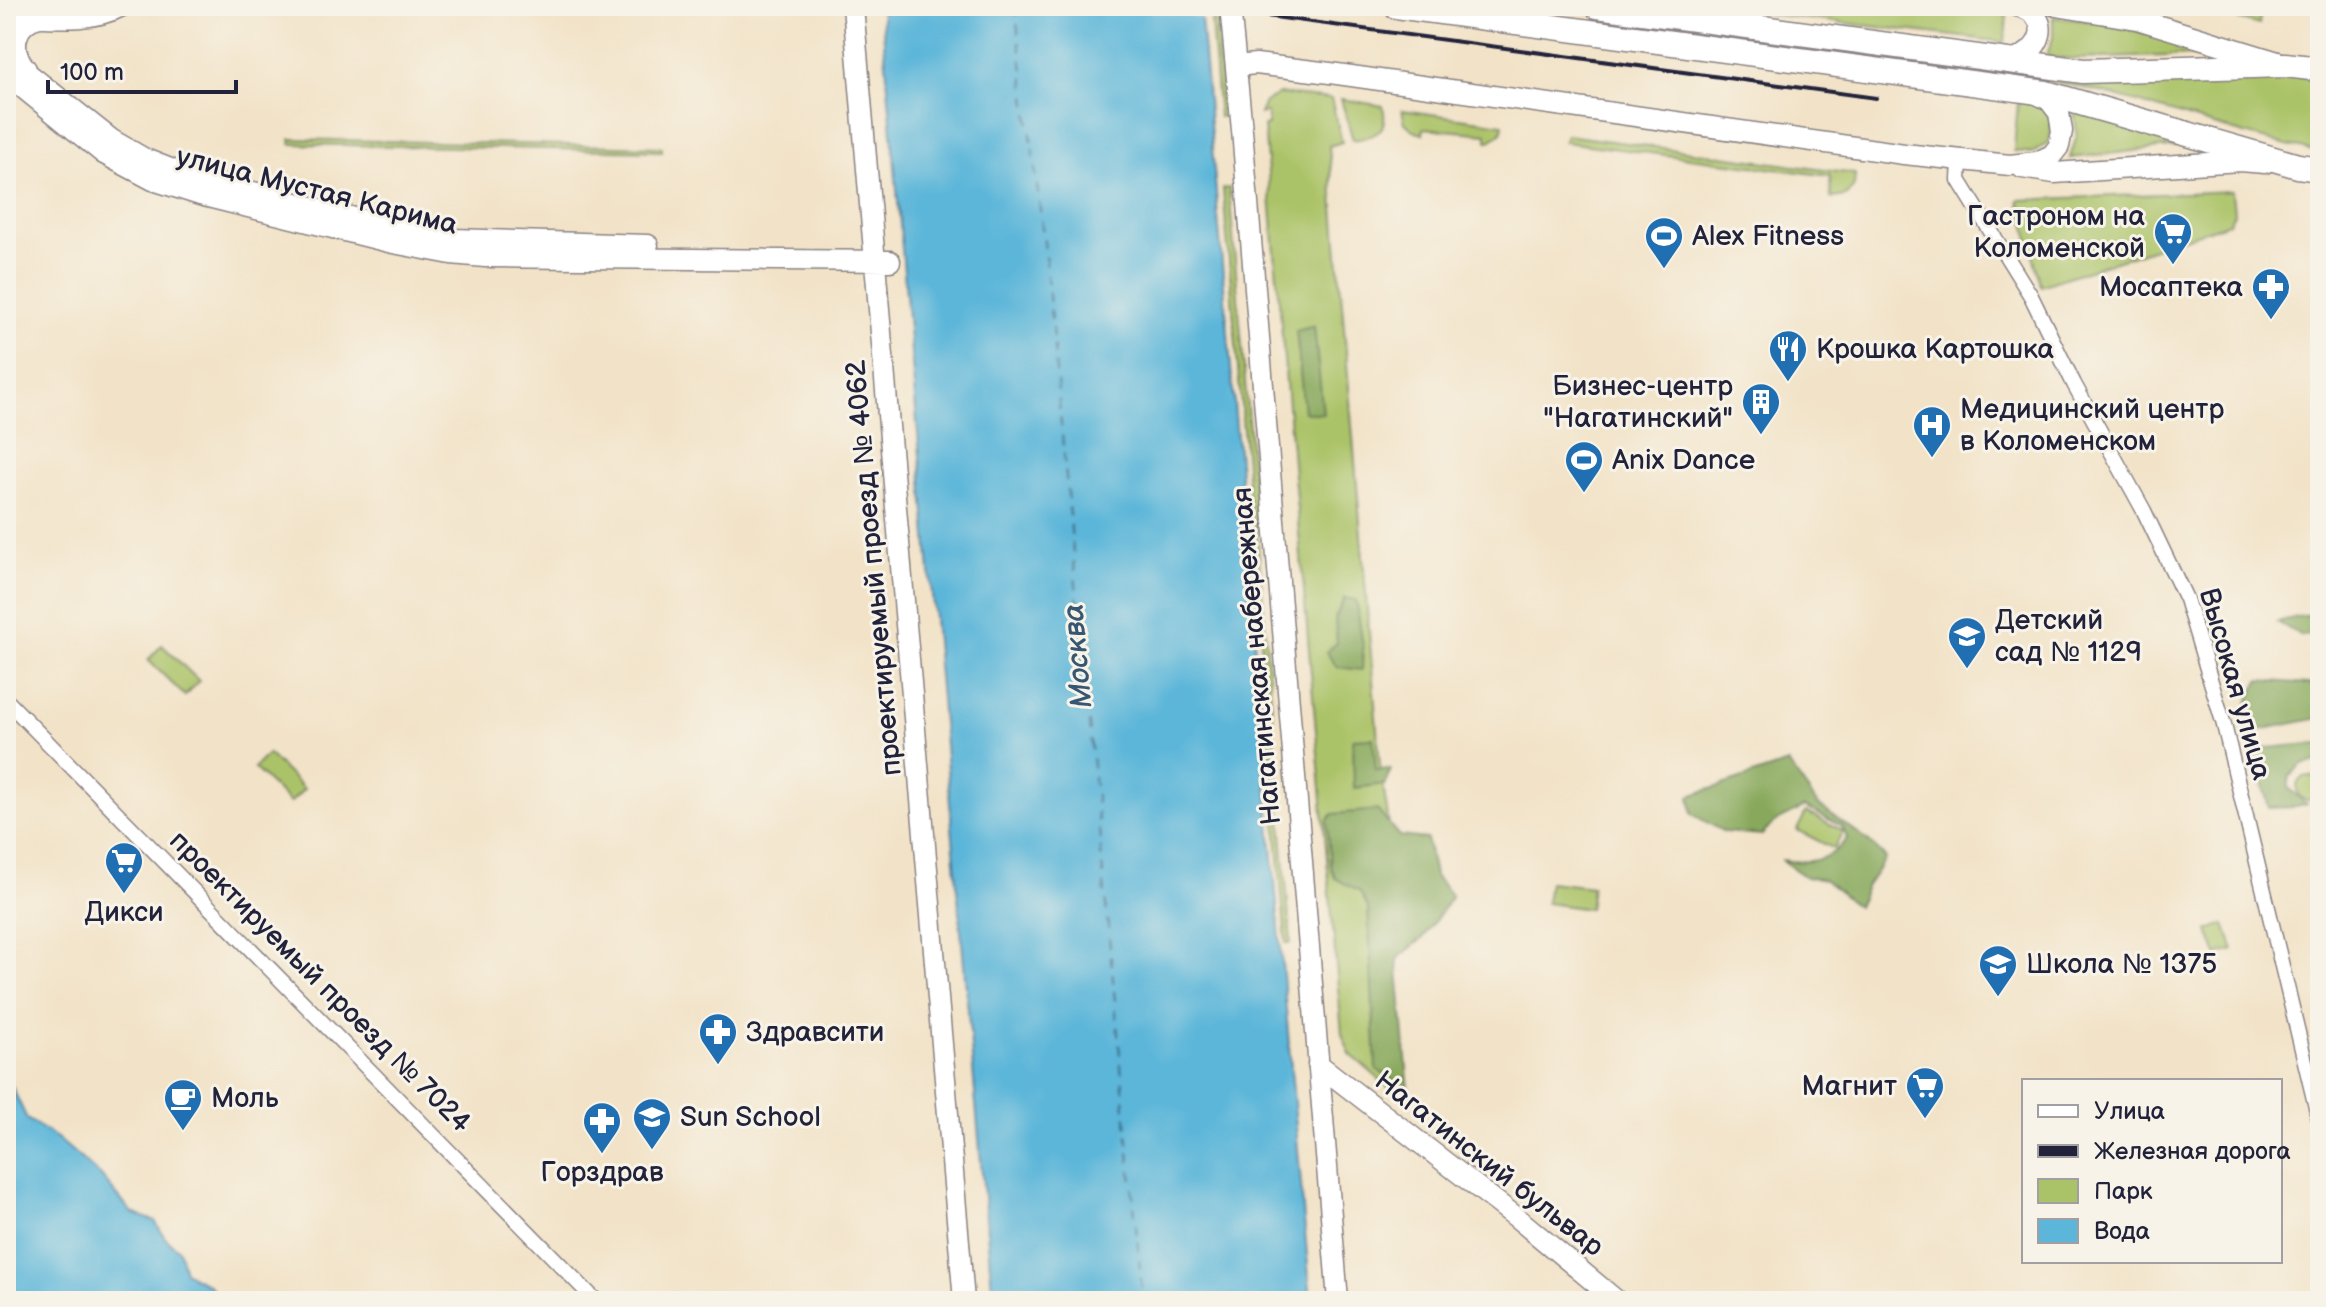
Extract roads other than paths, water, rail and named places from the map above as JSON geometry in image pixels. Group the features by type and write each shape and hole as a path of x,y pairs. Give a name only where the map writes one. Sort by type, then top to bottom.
{"main road":[{"path":"6,15 104,16 122,6"},
{"name":"проектируемый проезд № 4062","path":"853,6 883,255 947,936 947,1126 964,1301"},
{"name":"проектируемый проезд № 4062","path":"867,6 883,255"},
{"name":"Нагатинская набережная","path":"1230,6 1338,1301"},
{"path":"1396,6 2046,93 2309,167"},
{"path":"1597,6 2083,71 2285,65 2320,69"},
{"path":"2004,62 2022,58 2038,42 2040,31 2036,18 2029,10 2017,6"},
{"path":"2056,6 2138,13 2285,65"},
{"path":"29,72 18,56 17,35 25,22 42,16"},
{"name":"улица Мустая Карима","path":"6,56 112,140 173,171 418,233 486,241 883,255"},
{"path":"1236,66 1256,64 1386,80 1520,101 2010,165 2047,173 2240,161 2309,167"},
{"name":"улица Мустая Карима","path":"6,74 82,138 138,174 200,195 404,245 485,257 883,255"},
{"path":"2010,165 2031,164 2048,157 2059,146 2061,139 2062,123 2056,107 2031,91"},
{"path":"1318,1064 1356,1093"},
{"name":"Нагатинский бульвар","path":"1320,1092 1342,1090 1356,1093 1516,1217 1617,1301"}],"street":[{"name":"Высокая улица","path":"1960,160 1959,180 2031,296 2074,384 2144,511 2186,599 2224,725 2320,1124"},
{"name":"проектируемый проезд № 7024","path":"6,700 596,1301"}],"water":[{"name":"Москва","path":"881,6 1200,6 1311,1301 993,1301"},
{"path":"6,1074 27,1119 57,1138 101,1176 132,1213 155,1221 165,1238 179,1250 185,1271 208,1284 222,1301 6,1301"}],"railway":[{"path":"1193,6 1876,98"}],"place":[{"name":"Гастроном на Коломенской","path":"2173,266"},
{"name":"Alex Fitness","path":"1664,270"},
{"name":"Мосаптека","path":"2271,321"},
{"name":"Крошка Картошка","path":"1788,383"},
{"name":"Бизнес-центр \"Нагатинский\"","path":"1761,436"},
{"name":"Медицинский центр в Коломенском","path":"1932,459"},
{"name":"Anix Dance","path":"1584,494"},
{"name":"Детский сад № 1129","path":"1967,670"},
{"name":"Дикси","path":"124,895"},
{"name":"Школа № 1375","path":"1998,998"},
{"name":"Здравсити","path":"718,1066"},
{"name":"Магнит","path":"1925,1120"},
{"name":"Моль","path":"183,1132"},
{"name":"Sun School","path":"652,1151"},
{"name":"Горздрав","path":"602,1155"}]}
